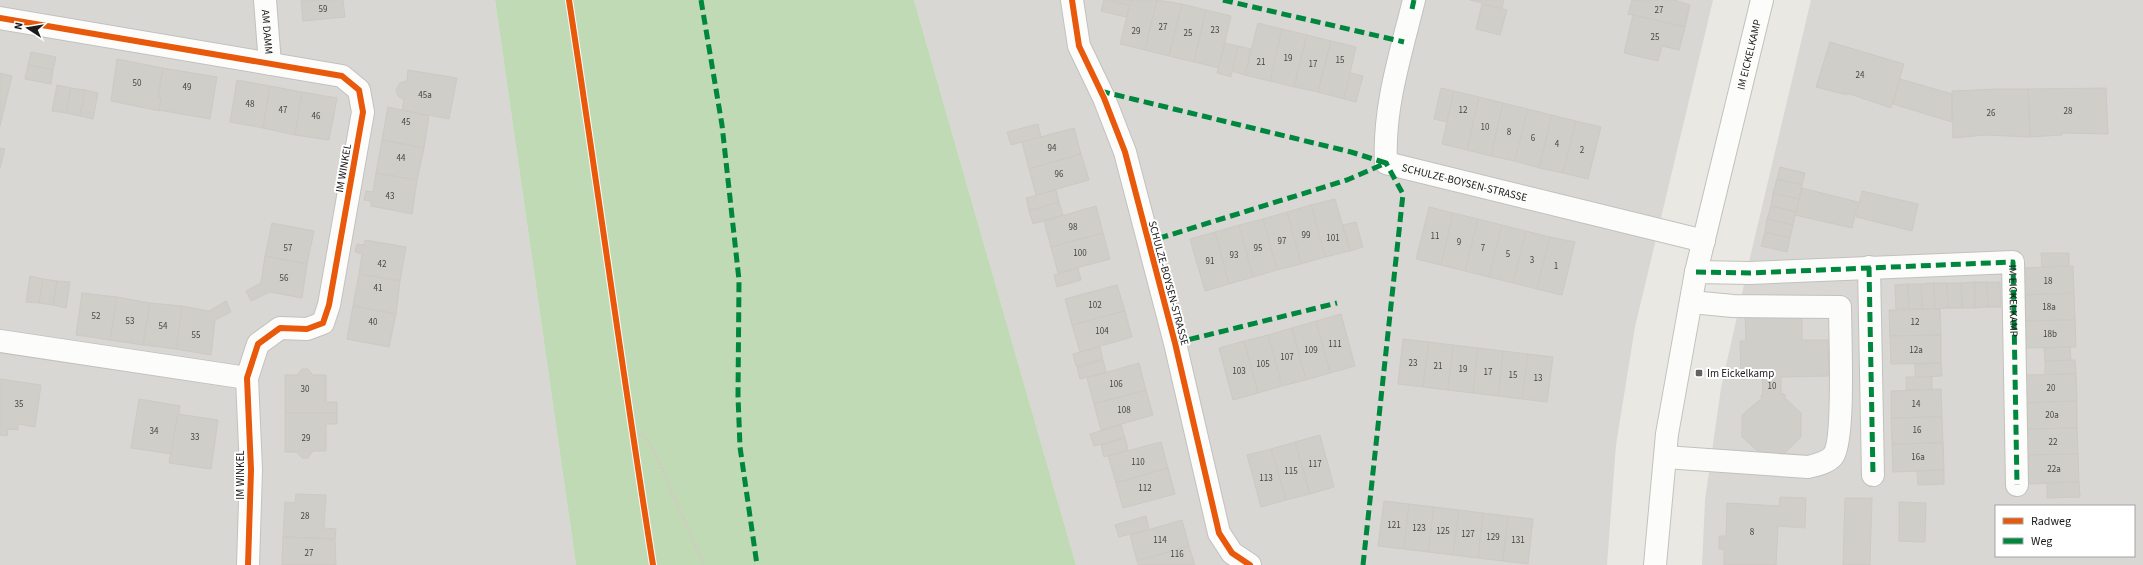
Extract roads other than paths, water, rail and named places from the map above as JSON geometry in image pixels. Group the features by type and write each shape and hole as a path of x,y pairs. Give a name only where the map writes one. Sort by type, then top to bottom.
{"street":[{"name":"AM DAMM","path":"265,0 270,64"},
{"name":"SCHULZE-BOYSEN-STRASSE","path":"1072,0 1079,46 1104,98 1125,152 1175,343 1219,533 1232,553 1250,565"},
{"name":"SCHULZE-BOYSEN-STRASSE","path":"1414,0 1389,109 1385,136 1386,163 1704,241"},
{"name":"IM EICKELKAMP","path":"1655,565 1666,434 1696,272 1762,0"},
{"name":"IM WINKEL","path":"0,18 342,76 359,90 364,112 329,305 323,323 307,329 280,328 258,344 247,378 251,470 248,565"},
{"name":"IM EICKELKAMP","path":"1696,272 1750,273 2013,262 2017,484"},
{"path":"1869,267 1873,475"},
{"path":"1665,457 1808,467 1821,463 1833,456 1840,435 1840,308 1733,306 1691,302"},
{"path":"0,341 247,378"}],"place":[{"name":"Im Eickelkamp","path":"1699,373"}]}
